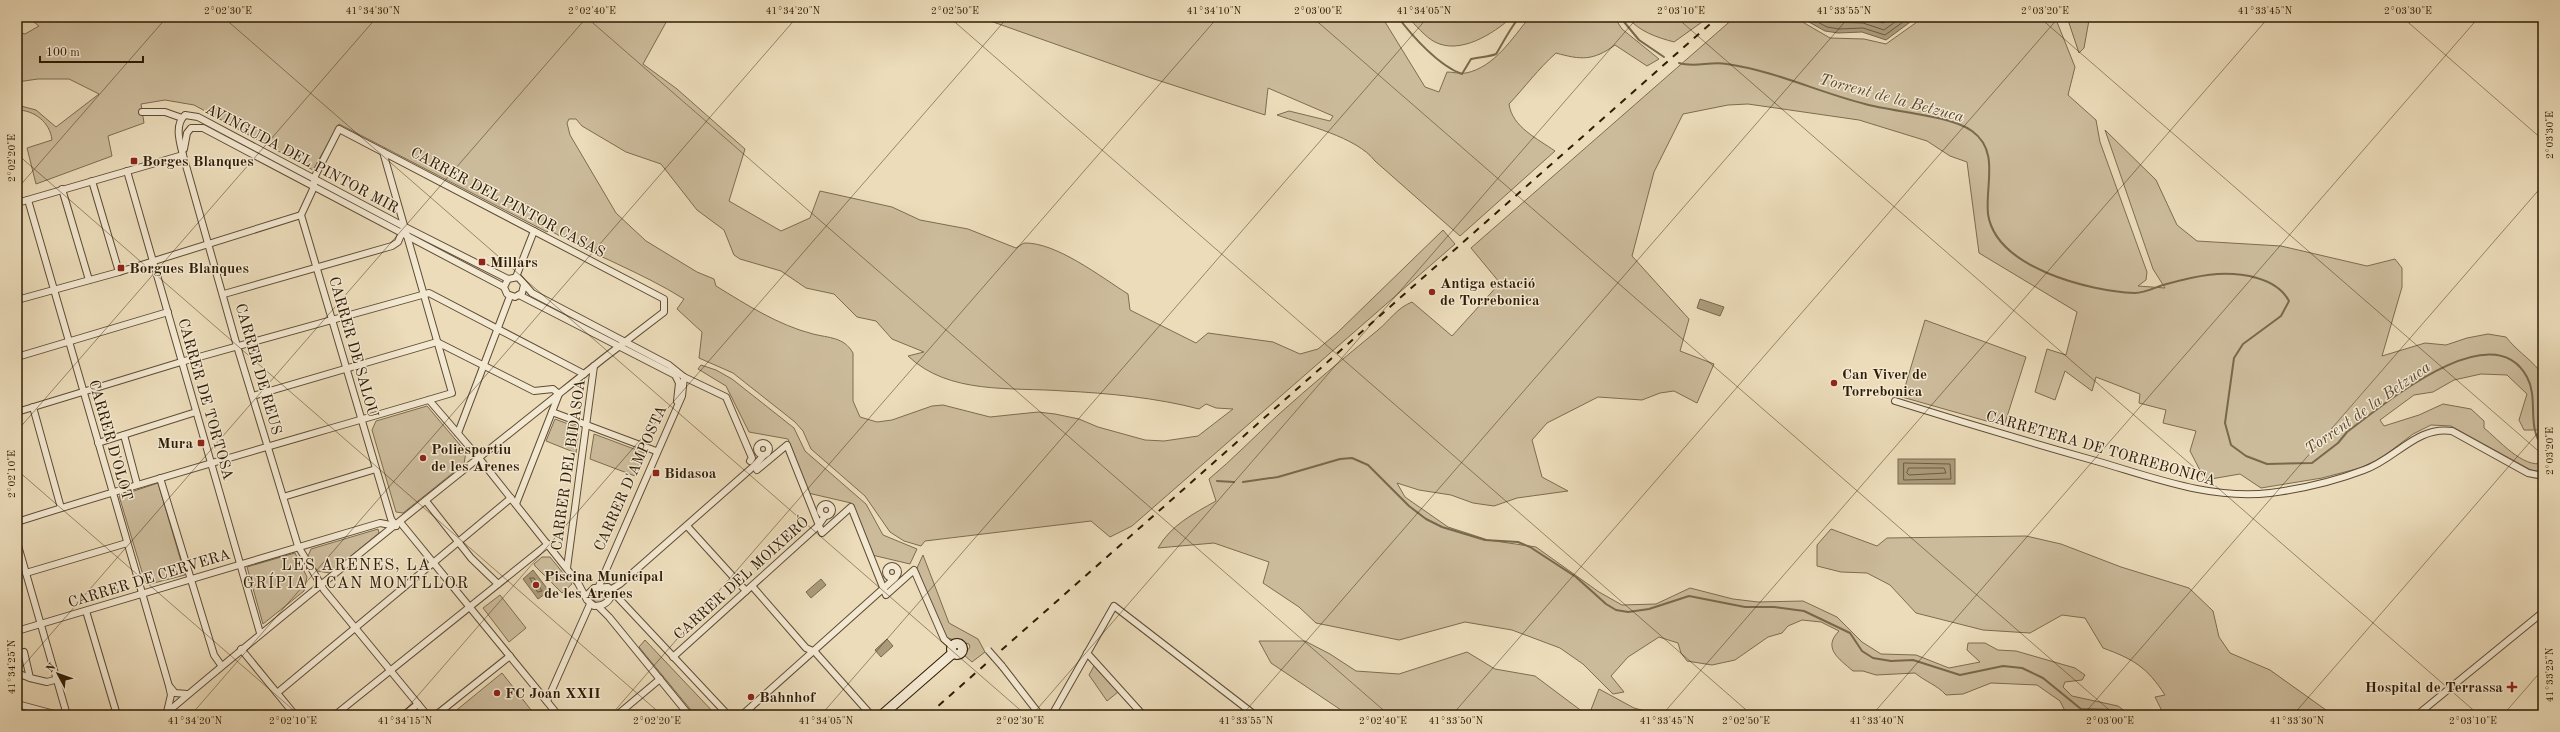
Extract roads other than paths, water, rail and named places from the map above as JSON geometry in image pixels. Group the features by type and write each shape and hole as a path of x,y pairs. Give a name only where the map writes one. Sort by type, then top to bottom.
{"street":[{"path":"142,112 165,112 182,118"},
{"name":"AVINGUDA DEL PINTOR MIR","path":"183,155 179,127 182,118 190,114 314,178 405,232 504,287"},
{"name":"AVINGUDA DEL PINTOR MIR","path":"183,155 185,140 191,128 203,128 314,187 405,232 508,279"},
{"name":"CARRER DEL PINTOR CASAS","path":"314,178 339,129 664,299 664,312 627,342"},
{"path":"17,522 113,493 137,484 269,448 452,393 423,294 411,246 405,232 382,152"},
{"path":"17,203 183,155"},
{"name":"CARRER DE REUS","path":"183,155 224,294 237,346 298,546 321,584 355,629 427,715"},
{"name":"CARRER DE TORTOSA","path":"127,171 238,564 260,633"},
{"path":"17,300 119,272 208,242 301,215 314,187 314,178"},
{"path":"92,181 119,272"},
{"path":"62,189 88,280"},
{"name":"CARRER D'OLOT","path":"28,200 169,686 170,704 165,714"},
{"name":"CARRER DE SALOU","path":"301,215 334,319 391,519 398,524 434,564 558,715"},
{"path":"516,277 534,231"},
{"path":"224,294 392,246 398,242 405,232"},
{"path":"398,242 411,246"},
{"path":"510,296 504,287 508,279 516,277"},
{"path":"516,277 532,293 670,365 680,378"},
{"path":"519,296 524,285"},
{"path":"17,412 83,390 429,293 584,374"},
{"path":"510,296 519,296 680,378 726,397 752,458 750,461"},
{"path":"458,433 510,296"},
{"path":"17,357 168,312"},
{"path":"253,396 437,342 534,390 553,389 559,394"},
{"path":"165,714 186,698 187,694 260,633 594,366 627,342"},
{"name":"CARRER DEL BIDASOA","path":"567,568 594,366"},
{"name":"CARRER D'AMPOSTA","path":"598,586 656,451 684,391 680,378"},
{"path":"516,504 559,394"},
{"path":"429,400 479,458 567,568 587,596 590,604 547,701"},
{"name":"CARRETERA DE TORREBONICA","path":"1895,402 2163,481 2229,495 2271,493 2363,471 2380,464 2418,436 2439,430 2452,431 2528,472 2543,476"},
{"path":"33,407 61,508"},
{"path":"98,443 196,412"},
{"path":"552,412 656,451"},
{"path":"124,435 137,484"},
{"path":"757,470 787,445 822,533 851,507 886,595 914,570 944,639 952,649 882,715"},
{"path":"598,606 608,602 611,591 687,526 754,466 764,455"},
{"path":"283,497 376,469"},
{"path":"160,478 214,655 221,665"},
{"path":"277,693 434,564 511,498"},
{"path":"426,501 459,542 498,584"},
{"name":"CARRER DEL MOIXERÓ","path":"673,657 818,526 825,516"},
{"name":"CARRER DE CERVERA","path":"17,631 142,595 238,564 391,519"},
{"name":"CARRER DE CERVERA","path":"380,523 398,524"},
{"path":"687,526 746,591"},
{"path":"17,542 58,679 67,715"},
{"path":"26,573 127,543"},
{"path":"335,715 548,544"},
{"path":"742,715 895,578"},
{"path":"587,596 598,586 611,591 728,715"},
{"path":"752,586 806,648 814,652 871,715"},
{"path":"590,604 598,606 690,715"},
{"path":"1052,715 1114,606 1255,715"},
{"path":"86,611 117,715"},
{"path":"2417,715 2543,612"},
{"path":"241,649 295,715"},
{"path":"988,650 1040,715"},
{"path":"17,655 24,652 30,678"},
{"path":"1087,654 1143,715"},
{"path":"436,715 510,656"},
{"path":"17,673 48,682 58,679"},
{"path":"617,715 660,679"},
{"path":"169,686 175,693 187,694"},
{"path":"17,704 58,715"},
{"path":"404,715 418,704"}],"water":[{"path":"1800,17 1917,17 1886,40 1862,32 1838,33 1825,31"},
{"path":"1700,299 1724,307 1720,316 1697,308"},
{"path":"1898,459 1955,459 1955,484 1898,484"},
{"name":"Piscina Municipal de les Arenes","path":"533,570 549,591 538,599 523,579"},
{"path":"821,579 826,585 811,598 806,592"},
{"path":"887,639 893,646 881,657 875,650"}],"waterway":[{"name":"Torrent de la Betzuca","path":"1398,17 1427,50 1444,64 1462,74 1471,59 1496,54 1513,25 1520,17"},
{"name":"Torrent de la Betzuca","path":"1620,17 1639,40 1664,57"},
{"name":"Torrent de la Betzuca","path":"1679,63 1691,65 1721,63 1745,67 1865,104 1950,121 1972,131 1981,139 1989,158 1988,214 1995,233 2008,249 2026,262 2047,273 2094,287 2135,293 2198,276 2221,274 2245,275 2267,281 2276,286 2283,292 2289,301 2281,316 2243,344 2234,358 2225,423 2231,445 2246,456 2267,464 2312,463 2338,443 2347,432 2410,386 2437,370 2464,359 2489,355 2511,360 2527,377 2532,394 2535,431 2543,447"},
{"path":"1243,482 1278,477 1340,459 1352,458 1368,465 1409,506 1426,519 1442,527 1485,540 1518,542 1530,547 1576,577 1606,604 1616,610 1628,612 1649,609 1689,596 1745,607 1774,607 1804,611 1850,633 1862,651 1873,658 1891,661 1913,660 1960,675 2003,666 2022,668 2043,678 2081,709 2115,710 2126,715"},
{"path":"1217,481 1234,482"}],"railway":[{"path":"928,715 1718,17"}],"place":[{"name":"Borges Blanques","path":"134,161"},
{"name":"Millars","path":"482,262"},
{"name":"Borgues Blanques","path":"121,268"},
{"name":"Antiga estació de Torrebonica","path":"1432,292"},
{"name":"Can Viver de Torrebonica","path":"1834,383"},
{"name":"Mura","path":"201,443"},
{"name":"Poliesportiu de les Arenes","path":"423,458"},
{"name":"Bidasoa","path":"656,473"},
{"name":"Piscina Municipal de les Arenes","path":"536,585"},
{"name":"Hospital de Terrassa","path":"2512,687"},
{"name":"FC Joan XXII","path":"497,693"},
{"name":"Bahnhof","path":"751,697"}],"district":[{"name":"LES ARENES, LA GRÍPIA I CAN MONTLLOR","path":"356,573"}]}
